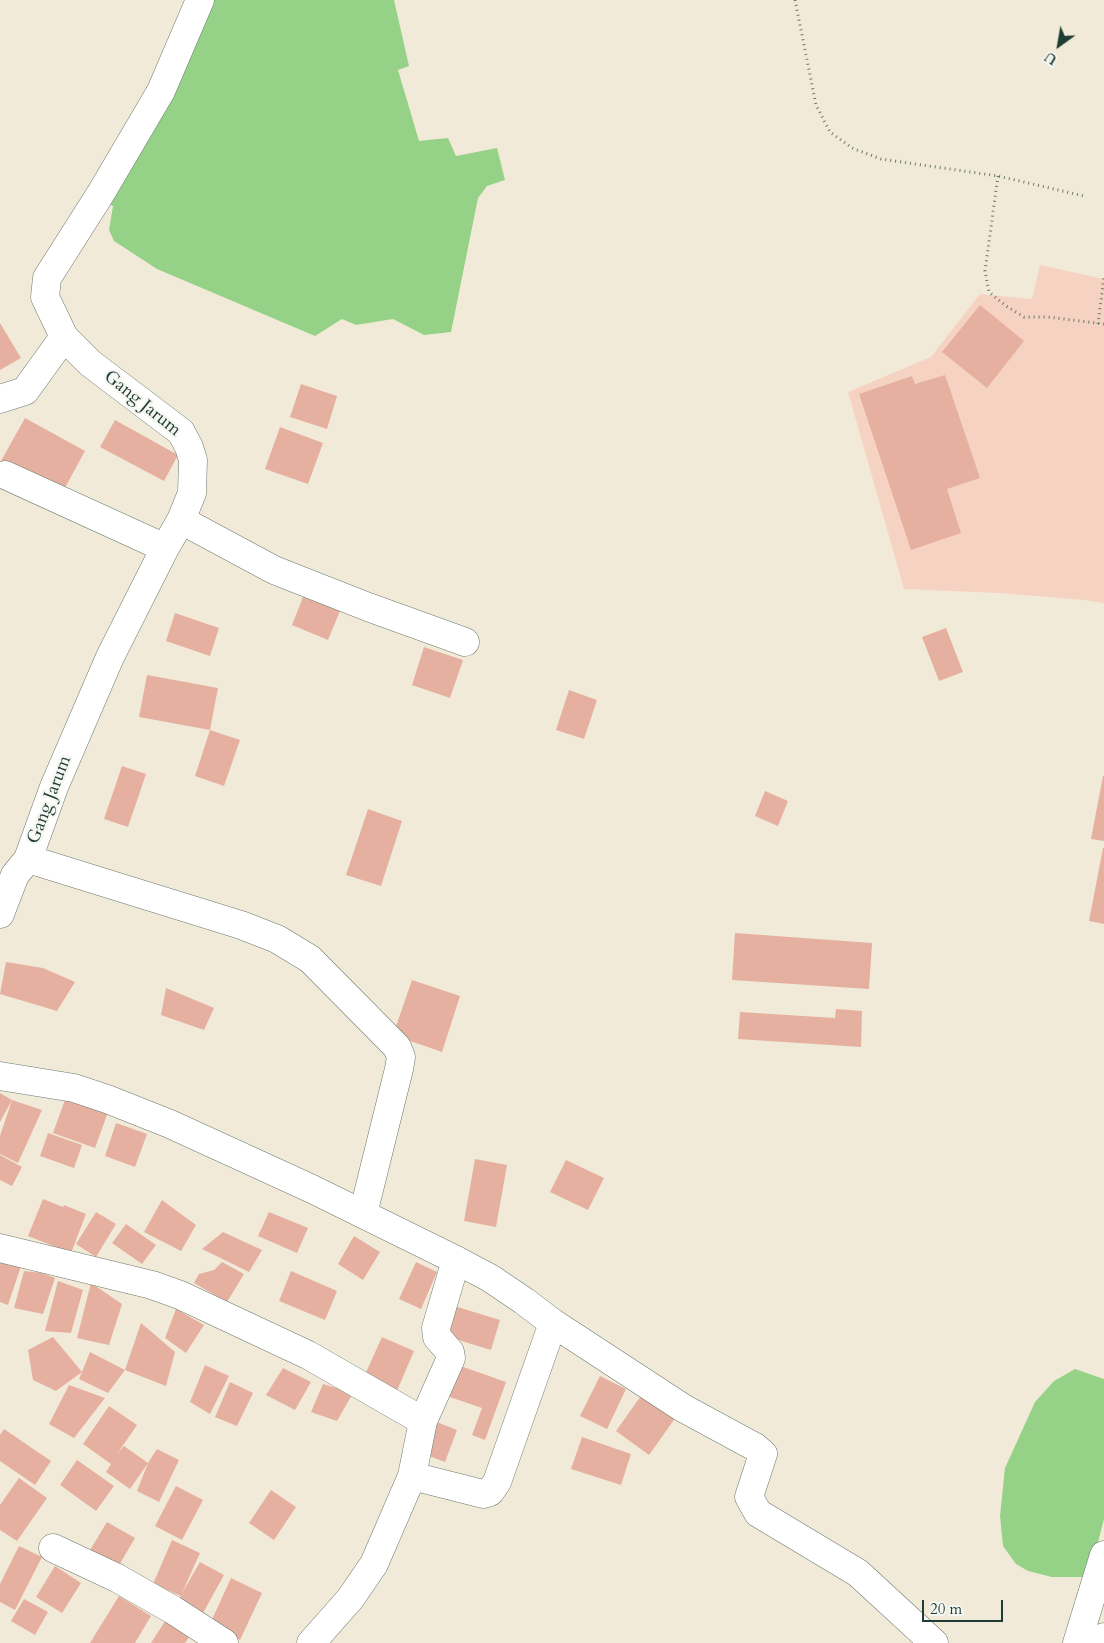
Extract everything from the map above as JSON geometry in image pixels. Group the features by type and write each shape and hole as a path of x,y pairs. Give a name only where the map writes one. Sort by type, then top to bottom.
{"main road":[{"name":"Gang Jarum","path":"0,914 15,875 28,859 54,787 110,657 181,520 192,493 194,478 193,460 181,432 90,362 64,337 45,297 46,278 101,193 161,91 200,0"},
{"path":"0,399 25,391 64,337"},
{"path":"5,475 166,548"},
{"path":"181,520 274,570 465,642"},
{"path":"28,859 241,925 277,939 310,959 397,1047 400,1057 399,1069 363,1214"},
{"path":"0,1076 74,1088 170,1124 363,1214 456,1260 524,1300 553,1323 683,1408 755,1447 763,1454 749,1497 758,1513 858,1573 934,1643"},
{"path":"0,1248 152,1285 180,1295 308,1355 423,1420"},
{"path":"311,1643 350,1599 374,1564 412,1476 423,1420 451,1358 450,1352 437,1337 436,1328 456,1260"},
{"path":"412,1476 483,1494 490,1492 496,1482 553,1323"},
{"path":"53,1548 131,1586 224,1643"},
{"path":"1077,1643 1104,1555"},
{"path":"1102,1643 1104,1637"}],"path":[{"path":"795,0 816,105 830,132 852,148 881,159 998,176 1084,196"},
{"path":"998,176 985,271 990,292 1006,306 1024,317 1048,317 1104,324"},
{"path":"1098,324 1104,278"}],"shaded area":[{"path":"1040,265 1104,279 1104,603 999,593 904,589 848,392 931,357 980,294 1032,299"}],"green space":[{"path":"214,0 394,0 409,66 398,70 419,141 448,138 456,156 497,148 505,180 487,186 478,198 451,332 424,335 393,319 356,325 342,319 315,336 157,269 114,241 109,230 113,206 97,199"},
{"path":"1075,1369 1104,1379 1104,1519 1089,1577 1052,1577 1028,1571 1016,1564 1003,1546 1000,1516 1005,1468 1035,1402 1054,1381"}],"building":[{"path":"980,305 1024,341 987,388 942,352"},
{"path":"0,323 21,358 0,370"},
{"path":"945,375 980,478 947,489 961,533 911,550 859,394 912,376 915,384"},
{"path":"301,384 337,396 327,429 290,417"},
{"path":"25,418 85,451 61,495 1,461"},
{"path":"115,420 178,455 164,481 100,447"},
{"path":"280,427 323,443 308,484 265,469"},
{"path":"305,592 342,606 328,640 292,625"},
{"path":"175,613 219,628 210,656 166,641"},
{"path":"946,628 963,672 939,681 922,637"},
{"path":"424,647 463,660 450,698 412,685"},
{"path":"147,675 218,688 210,730 139,717"},
{"path":"569,690 597,700 584,739 556,730"},
{"path":"210,730 240,740 224,786 195,776"},
{"path":"122,766 146,774 128,827 104,819"},
{"path":"1104,776 1104,841 1091,839"},
{"path":"765,791 788,801 778,826 755,816"},
{"path":"368,809 402,821 381,886 346,875"},
{"path":"1104,848 1104,924 1089,921"},
{"path":"735,933 872,943 869,989 732,980"},
{"path":"6,962 43,968 75,982 57,1011 0,994"},
{"path":"412,980 460,996 442,1052 393,1035"},
{"path":"166,988 214,1008 204,1030 161,1015"},
{"path":"836,1009 862,1011 861,1047 738,1039 740,1012 835,1018"},
{"path":"0,1093 12,1100 0,1122"},
{"path":"66,1097 108,1112 95,1148 53,1133"},
{"path":"12,1100 42,1110 18,1163 0,1154 0,1136"},
{"path":"116,1123 147,1134 135,1167 105,1156"},
{"path":"48,1133 82,1145 74,1168 40,1156"},
{"path":"0,1155 22,1167 12,1186 0,1180"},
{"path":"475,1159 507,1165 496,1227 464,1221"},
{"path":"566,1160 604,1178 588,1210 550,1192"},
{"path":"43,1199 86,1214 71,1253 28,1236"},
{"path":"162,1200 196,1225 181,1251 144,1232"},
{"path":"96,1212 116,1224 96,1257 76,1244"},
{"path":"269,1212 308,1228 297,1253 258,1236"},
{"path":"126,1224 156,1245 142,1264 112,1243"},
{"path":"223,1232 262,1250 249,1272 202,1249"},
{"path":"354,1236 380,1252 363,1280 338,1264"},
{"path":"0,1261 21,1266 8,1305 0,1302"},
{"path":"222,1262 244,1274 227,1302 194,1283 199,1274 214,1270"},
{"path":"416,1262 437,1272 421,1309 399,1299"},
{"path":"24,1271 42,1273 55,1278 43,1314 14,1308"},
{"path":"291,1271 337,1291 325,1320 279,1301"},
{"path":"58,1281 83,1290 71,1333 45,1331"},
{"path":"91,1283 122,1304 109,1345 77,1338"},
{"path":"451,1305 500,1320 491,1350 442,1335"},
{"path":"176,1309 204,1325 186,1353 165,1338"},
{"path":"141,1323 175,1352 166,1386 125,1370"},
{"path":"53,1337 82,1372 56,1391 33,1380 28,1350"},
{"path":"382,1337 414,1351 396,1393 363,1379"},
{"path":"90,1352 125,1370 108,1393 79,1379"},
{"path":"452,1363 506,1382 485,1440 472,1435 482,1408 441,1394"},
{"path":"205,1365 229,1376 210,1414 190,1402"},
{"path":"283,1368 311,1382 295,1410 266,1395"},
{"path":"600,1376 626,1389 607,1429 580,1416"},
{"path":"230,1382 253,1393 237,1426 215,1417"},
{"path":"323,1384 353,1393 337,1421 311,1412"},
{"path":"69,1385 105,1398 74,1438 49,1424"},
{"path":"643,1393 676,1417 649,1455 616,1431"},
{"path":"109,1406 137,1425 117,1454 124,1446 148,1463 130,1489 106,1472 111,1464 83,1444"},
{"path":"434,1421 457,1430 445,1462 421,1453"},
{"path":"4,1429 51,1461 35,1485 0,1461 0,1435"},
{"path":"582,1437 631,1454 621,1485 571,1469"},
{"path":"157,1449 179,1460 159,1502 137,1491 148,1463"},
{"path":"77,1460 114,1486 96,1511 60,1485"},
{"path":"19,1478 47,1498 17,1541 0,1530 0,1505"},
{"path":"176,1486 203,1500 182,1540 155,1526"},
{"path":"271,1490 296,1507 274,1540 249,1523"},
{"path":"107,1522 135,1538 115,1572 87,1555"},
{"path":"172,1540 200,1553 182,1593 200,1562 224,1575 203,1613 179,1599 181,1596 153,1584"},
{"path":"19,1546 42,1557 15,1610 0,1602 0,1584"},
{"path":"55,1566 81,1583 62,1613 36,1597"},
{"path":"231,1578 262,1593 240,1640 209,1626"},
{"path":"119,1596 151,1616 135,1643 90,1643"},
{"path":"24,1599 48,1612 35,1635 11,1621"},
{"path":"167,1618 191,1634 185,1643 151,1643"}]}
